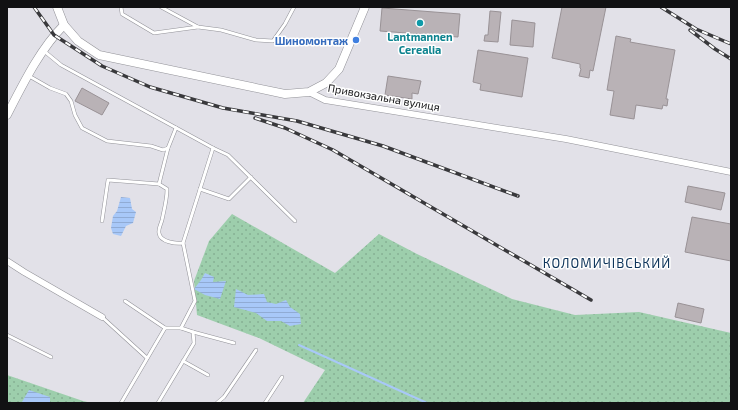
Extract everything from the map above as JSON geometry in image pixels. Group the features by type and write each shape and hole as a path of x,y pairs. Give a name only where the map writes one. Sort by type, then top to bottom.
{"main road":[{"name":"Привокзальна вулиця","path":"58,7 64,25 78,41 99,55 285,94 309,92"},
{"path":"309,92 326,83 339,69 365,7"},
{"path":"7,115 27,76 54,34 64,25"}],"street":[{"name":"Привокзальна вулиця","path":"309,92 326,100 566,139 731,172"},
{"path":"7,270 9,262 102,316"}],"lane":[{"path":"121,7 122,14 154,33 198,27 221,30 256,40 273,41 285,24 294,7"},
{"path":"161,7 198,27"},
{"path":"44,51 61,65 228,155 295,221"},
{"path":"27,76 50,88 66,94 72,101 75,115 82,128 107,141 151,146 163,150 168,148"},
{"path":"159,184 168,148 176,128"},
{"path":"180,328 195,301 183,243 213,148"},
{"path":"200,189 229,199 251,177"},
{"path":"102,221 108,180 159,184 167,189 167,200 159,233 161,238 178,244 183,243"},
{"path":"125,302 165,328 180,328 234,343"},
{"path":"102,316 147,358"},
{"path":"121,403 165,328"},
{"path":"158,403 194,343 193,332"},
{"path":"7,336 51,357"},
{"path":"217,403 224,397 256,350"},
{"path":"183,362 208,375"},
{"path":"265,403 282,377"}],"green space":[{"path":"232,214 335,273 379,234 417,254 512,299 575,315 639,312 731,333 731,403 303,403 325,370 259,338 197,315 194,281 209,241"},
{"path":"7,375 83,401 92,403 7,403"}],"water":[{"path":"121,197 130,198 132,209 136,212 133,223 126,226 121,236 113,234 111,228 113,216 117,211"},
{"path":"205,273 214,277 213,282 226,281 220,299 205,295 194,289"},
{"path":"236,289 248,295 264,294 267,302 276,304 286,300 290,307 300,314 301,324 290,326 281,321 267,321 256,313 234,307"},
{"path":"29,390 50,397 50,403 22,403"}],"building":[{"path":"562,7 606,7 593,71 590,70 589,78 579,76 581,69 580,64 552,58"},
{"name":"Lantmannen Cerealia","path":"382,8 460,14 458,37 380,31"},
{"path":"490,11 501,12 498,42 484,41 485,35 488,35"},
{"path":"512,20 535,23 533,47 510,45"},
{"path":"616,36 631,39 630,42 675,50 666,99 668,99 667,106 663,105 662,109 636,105 634,119 610,115 614,91 607,90"},
{"path":"478,50 528,58 522,97 480,90 481,84 473,82"},
{"path":"388,76 421,81 418,94 412,93 412,99 385,95"},
{"path":"82,88 109,103 102,115 75,101"},
{"path":"688,186 725,193 721,210 685,202"},
{"path":"692,217 731,224 731,261 685,252"},
{"path":"678,303 704,309 701,323 675,317"}],"waterway":[{"path":"299,345 427,403"}],"railway":[{"path":"34,7 54,35 102,66 150,87 223,108 297,121 383,146 518,196"},
{"path":"661,7 696,29 731,44"},
{"path":"690,30 731,59"},
{"path":"255,118 285,128 333,150 591,300"}],"place":[{"name":"Lantmannen Cerealia","path":"420,23"},
{"name":"Шиномонтаж","path":"356,40"}],"district":[{"name":"КОЛОМИЧІВСЬКИЙ","path":"607,263"}]}
